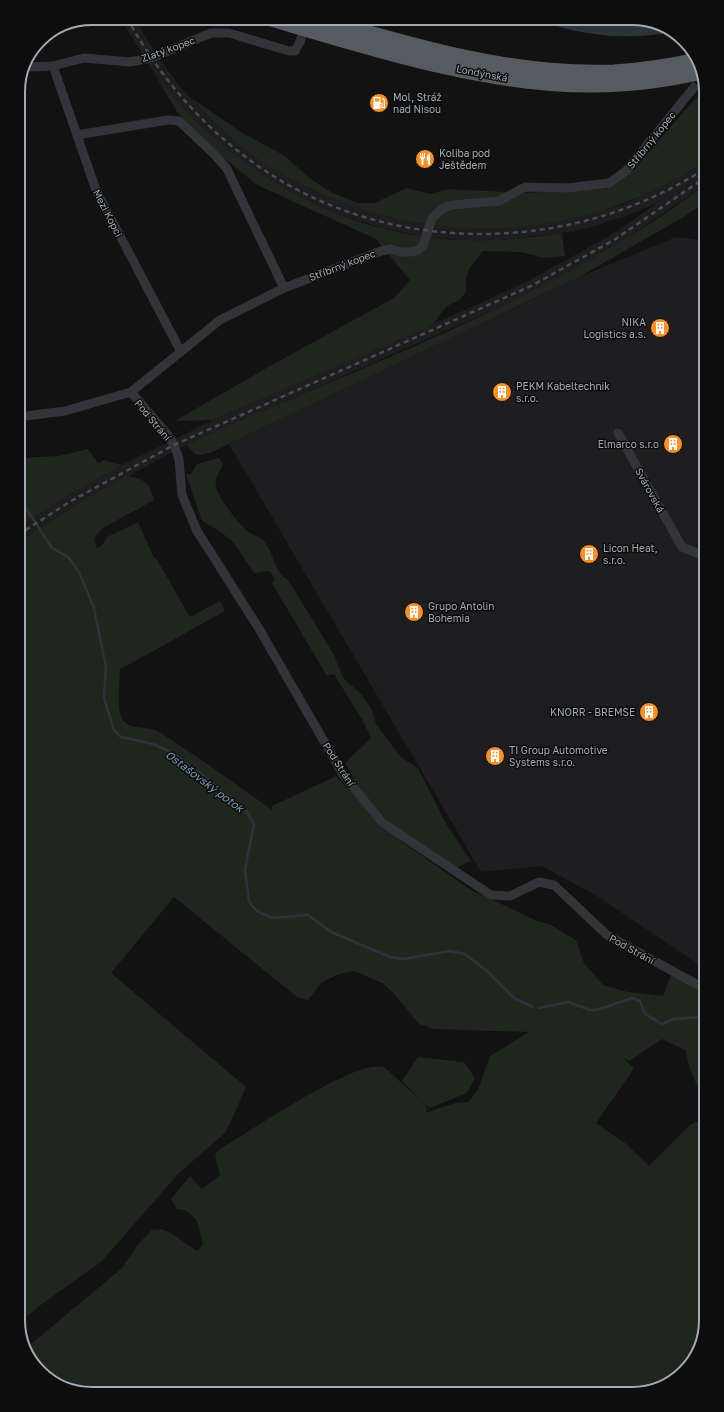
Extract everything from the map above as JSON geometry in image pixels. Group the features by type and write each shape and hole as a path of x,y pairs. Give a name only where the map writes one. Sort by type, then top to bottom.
{"highway":[{"name":"Londýnská","path":"294,25 437,64 527,81 594,85 665,80 696,73"},
{"name":"Londýnská","path":"343,25 451,54 532,68 578,72 614,72 691,61"}],"street":[{"name":"Zlatý kopec","path":"30,68 53,66 84,58 130,62 151,58 211,33 229,33 289,51 295,51 300,42"},
{"name":"Mezi Kopci","path":"53,66 96,190 181,352"},
{"name":"Stříbrný kopec","path":"25,416 65,411 106,401 131,392 220,320 284,288 381,251 391,249 400,252 411,252 418,250 423,246 432,218 443,208 452,205 499,201 525,187 567,188 609,183 626,170 691,91"},
{"path":"77,134 168,120 179,121 216,156 227,169 284,288"},
{"name":"Pod Strání","path":"131,392 168,435 174,445 179,459 182,494 197,531 258,627 344,776 383,823 491,895 510,896 539,882 554,885 607,935 699,985"},
{"name":"Svárovská","path":"618,433 682,547 699,552"}],"shaded area":[{"path":"124,25 138,25 156,54 182,89 207,116 243,147 265,163 312,190 385,216 429,225 500,228 622,205 684,175 699,165 699,189 617,245 534,292 176,450 74,506 25,538 25,524 68,496 122,465 213,420 528,281 611,235 657,203 626,216 588,228 562,233 501,240 464,240 427,237 382,228 344,216 307,201 280,187 258,173 216,140 173,97 156,76"},
{"path":"156,76 186,110 219,142 254,169 292,192 332,212 375,226 419,236 465,240 489,240 525,238 562,233 565,256 544,258 521,252 483,251 469,269 466,279 466,292 460,300 447,306 432,325 213,420 175,421 268,367 394,298 410,280 376,239 257,185 207,144 177,112"},
{"path":"699,95 699,165 663,186 618,205 571,219 523,226 475,228 427,224 378,214 331,198 280,173 254,156 216,124 190,97 241,132 285,156 309,178 331,192 357,203 375,203 406,188 431,194 449,189 527,193 607,188 628,175"},
{"path":"699,189 699,207 579,277 212,452 201,455 195,454 187,445 388,358 519,297 584,263 646,226"},
{"path":"676,237 699,240 699,964 600,898 542,866 481,872 229,444 579,277"},
{"path":"88,449 98,463 104,460 122,465 68,496 25,524 25,458 58,456"},
{"path":"219,458 223,464 217,478 216,487 224,503 242,527 249,533 262,539 266,544 280,572 288,580 333,653 344,679 361,694 372,710 376,724 402,758 418,768 445,822 471,861 456,868 389,822 358,786 345,763 371,738 363,721 334,674 327,676 272,583 275,579 269,571 254,573 234,543 221,532 202,521 186,474 191,474 197,464"},
{"path":"127,476 145,482 150,489 154,500 103,528 94,538 97,549 103,544 107,537 138,522 154,558 156,558 190,617 220,601 225,611 121,669 120,668 119,695 120,710 123,720 131,726 159,732 272,810 272,806 336,776 385,827 401,841 471,890 540,922 549,924 576,940 584,963 603,985 628,992 663,996 671,975 699,985 699,1090 690,1069 685,1050 662,1039 629,1061 623,1058 633,1067 633,1070 596,1123 625,1143 649,1166 690,1125 699,1121 699,1320 697,1337 694,1345 688,1357 673,1373 657,1382 645,1386 632,1387 88,1387 75,1385 59,1378 51,1373 39,1361 30,1345 122,1268 139,1243 152,1230 161,1229 169,1232 197,1251 201,1247 203,1243 196,1219 185,1210 177,1209 171,1199 190,1176 202,1189 220,1175 215,1155 218,1150 326,1085 370,1067 384,1067 425,1104 402,1081 418,1057 464,1062 475,1078 467,1093 430,1108 426,1105 427,1110 425,1113 456,1103 468,1102 478,1090 490,1056 529,1032 433,1029 419,1024 384,984 354,971 339,974 321,983 308,1000 297,997 174,897 111,973 246,1087 226,1132 179,1173 101,1262 42,1304 25,1318 25,538 74,506"}],"waterway":[{"path":"580,25 619,29 650,28"},
{"name":"Ostašovský potok","path":"25,507 52,548 68,557 79,572 94,608 106,667 104,698 114,730 121,737 153,744 171,752 204,776 247,812 254,824 245,870 249,902 257,911 272,918 308,915 331,932 390,957 403,959 450,951 465,954 487,971 514,998 533,1007"},
{"name":"Ostašovský potok","path":"539,1008 568,1002 590,1010 597,1010 632,998 640,1001 645,1014 662,1024 674,1019 699,1017"}],"tunnel":[{"path":"300,42 304,25"},
{"path":"691,91 698,82"}],"railway":[{"path":"131,25 169,82 185,101 221,137 261,168 313,197 368,218 425,230 484,234 542,230 599,217 654,196 699,172"},
{"path":"25,531 71,501 174,445 531,286 614,240 699,182"}],"place":[{"name":"Mol, Stráž nad Nisou","path":"379,103"},
{"name":"Koliba pod Ještědem","path":"425,159"},
{"name":"NIKA Logistics a.s.","path":"660,328"},
{"name":"PEKM Kabeltechnik s.r.o.","path":"502,392"},
{"name":"Elmarco s.r.o","path":"673,444"},
{"name":"Licon Heat, s.r.o.","path":"589,554"},
{"name":"Grupo Antolin Bohemia","path":"414,612"},
{"name":"KNORR - BREMSE","path":"649,712"},
{"name":"TI Group Automotive Systems s.r.o.","path":"495,756"}]}
